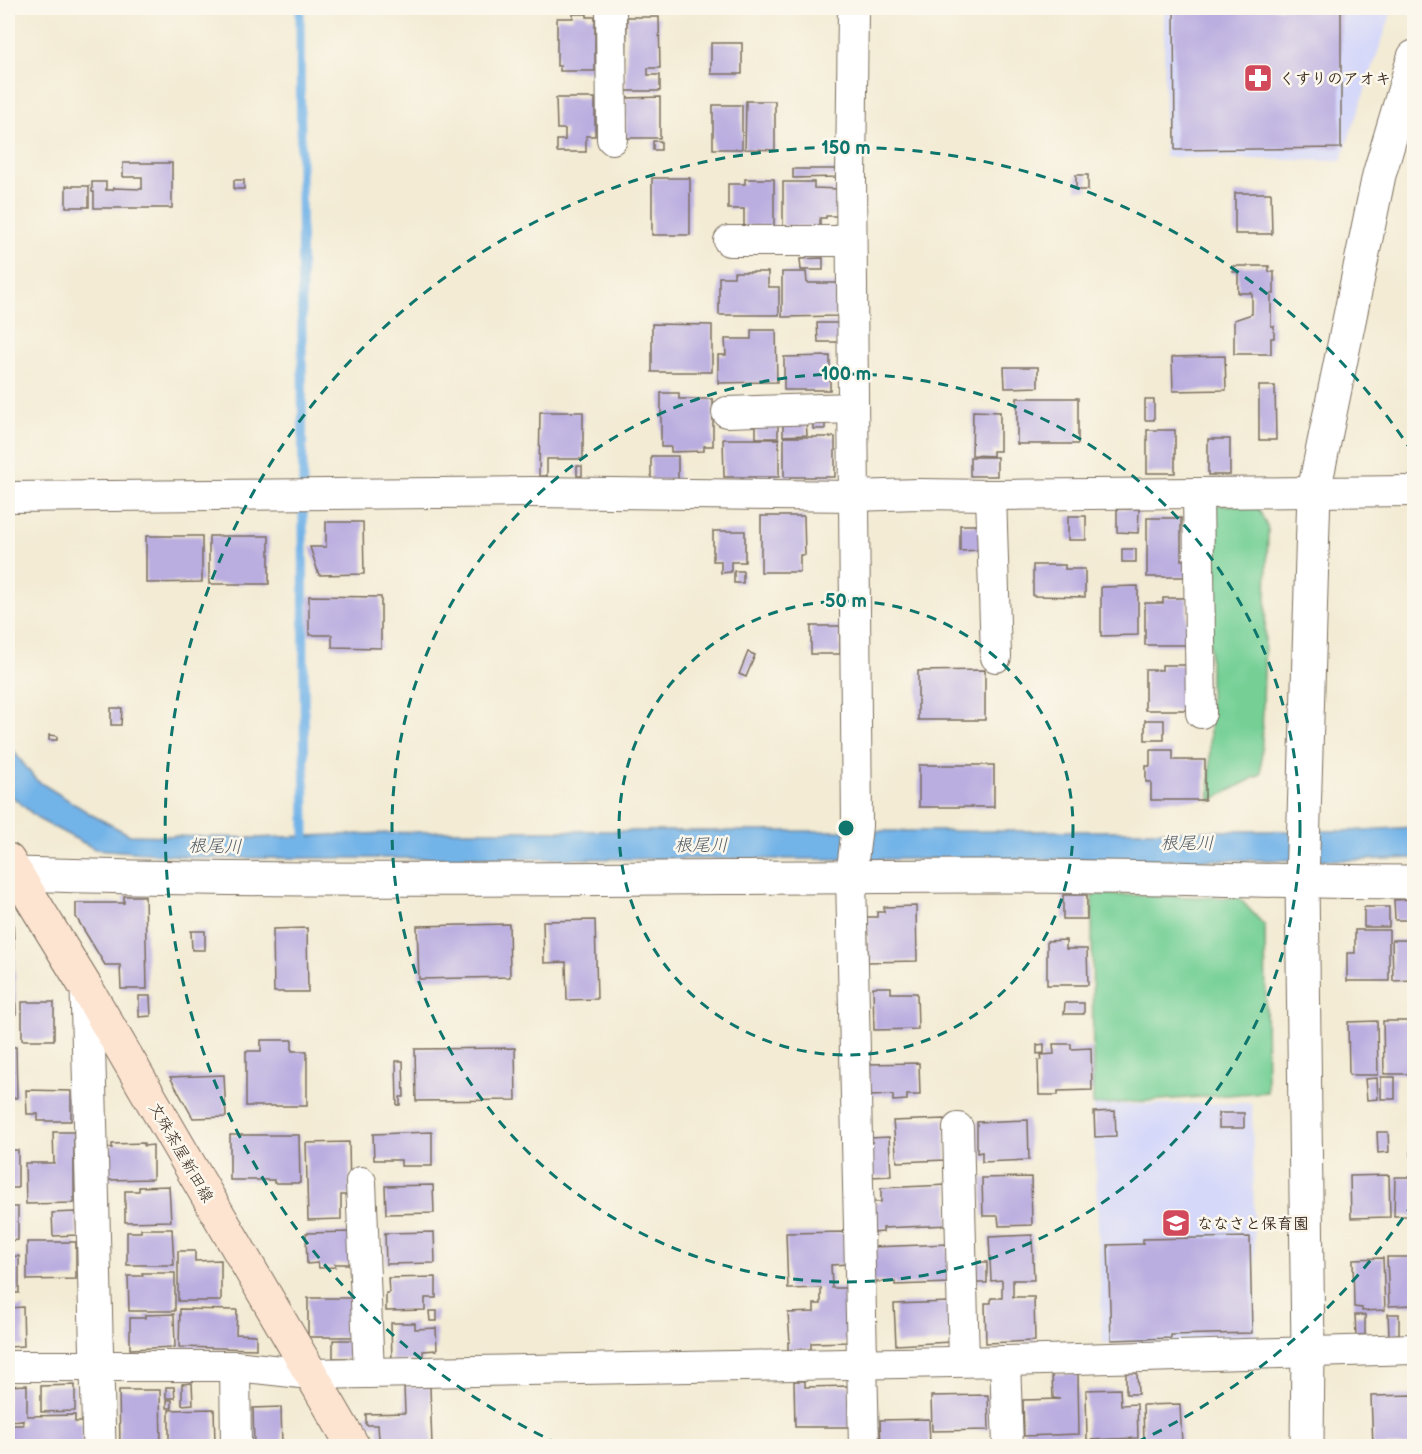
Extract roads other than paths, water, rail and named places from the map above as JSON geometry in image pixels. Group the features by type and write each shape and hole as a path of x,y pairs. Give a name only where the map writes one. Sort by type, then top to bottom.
{"main road":[{"name":"文殊茶屋新田線","path":"10,871 87,989 353,1446"}],"street":[{"path":"610,8 612,139"},
{"path":"853,8 851,241 857,826 852,869 864,1446"},
{"path":"1307,1446 1303,874 1314,491 1379,175 1414,57"},
{"path":"729,241 851,241"},
{"path":"727,412 853,408"},
{"path":"8,498 532,492 853,496 1414,491"},
{"path":"1198,493 1201,713"},
{"path":"991,495 996,657"},
{"path":"10,871 164,879 529,880 852,869 974,876 1303,874 1414,882"},
{"path":"87,989 99,1446"},
{"path":"958,1128 964,1361"},
{"path":"361,1182 369,1373"},
{"path":"8,1366 235,1366 310,1374 1005,1361 1308,1350 1414,1349"},
{"path":"1005,1361 1008,1446"},
{"path":"235,1366 236,1446"}],"water":[{"name":"根尾川","path":"8,744 36,780 92,815 130,835 254,838 445,831 1348,831 1414,827 1414,858 1360,860 207,858 95,849 40,820 8,793"}],"waterway":[{"path":"300,8 305,845"}],"place":[{"name":"くすりのアオキ","path":"1258,78"},
{"name":"ななさと保育園","path":"1176,1223"}]}
